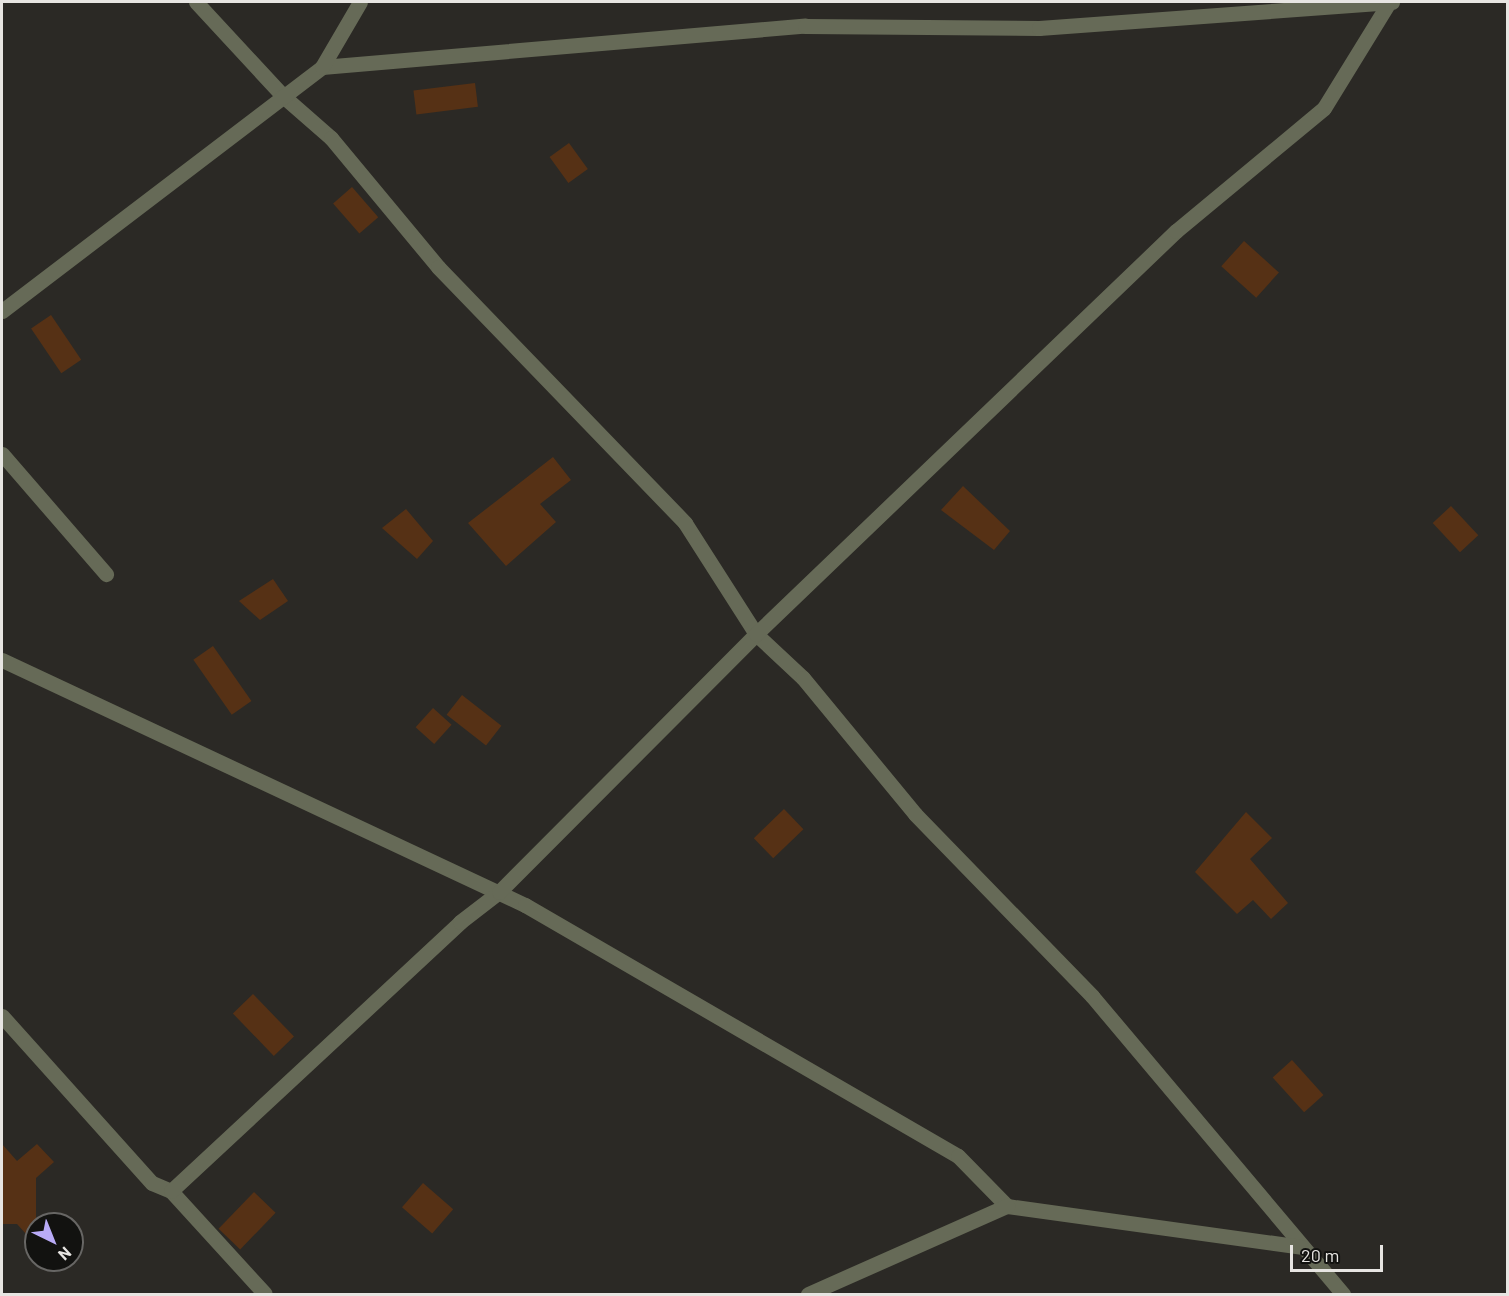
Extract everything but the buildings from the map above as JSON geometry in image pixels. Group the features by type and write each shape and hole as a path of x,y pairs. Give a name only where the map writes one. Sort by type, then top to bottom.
{"street":[{"path":"196,2 283,96 331,138 438,267 685,523 756,634 803,678 915,814 1092,996 1301,1247 1343,1294"},
{"path":"2,311 322,67 360,2"},
{"path":"322,67 805,26 1039,28 1390,3"},
{"path":"171,1191 460,922 499,892 756,634 1176,231 1324,108 1390,3"},
{"path":"2,453 106,574"},
{"path":"2,660 499,892 958,1156 1007,1206"},
{"path":"2,1016 152,1183 171,1191 265,1294"},
{"path":"808,1294 1007,1206 1301,1247"}]}
